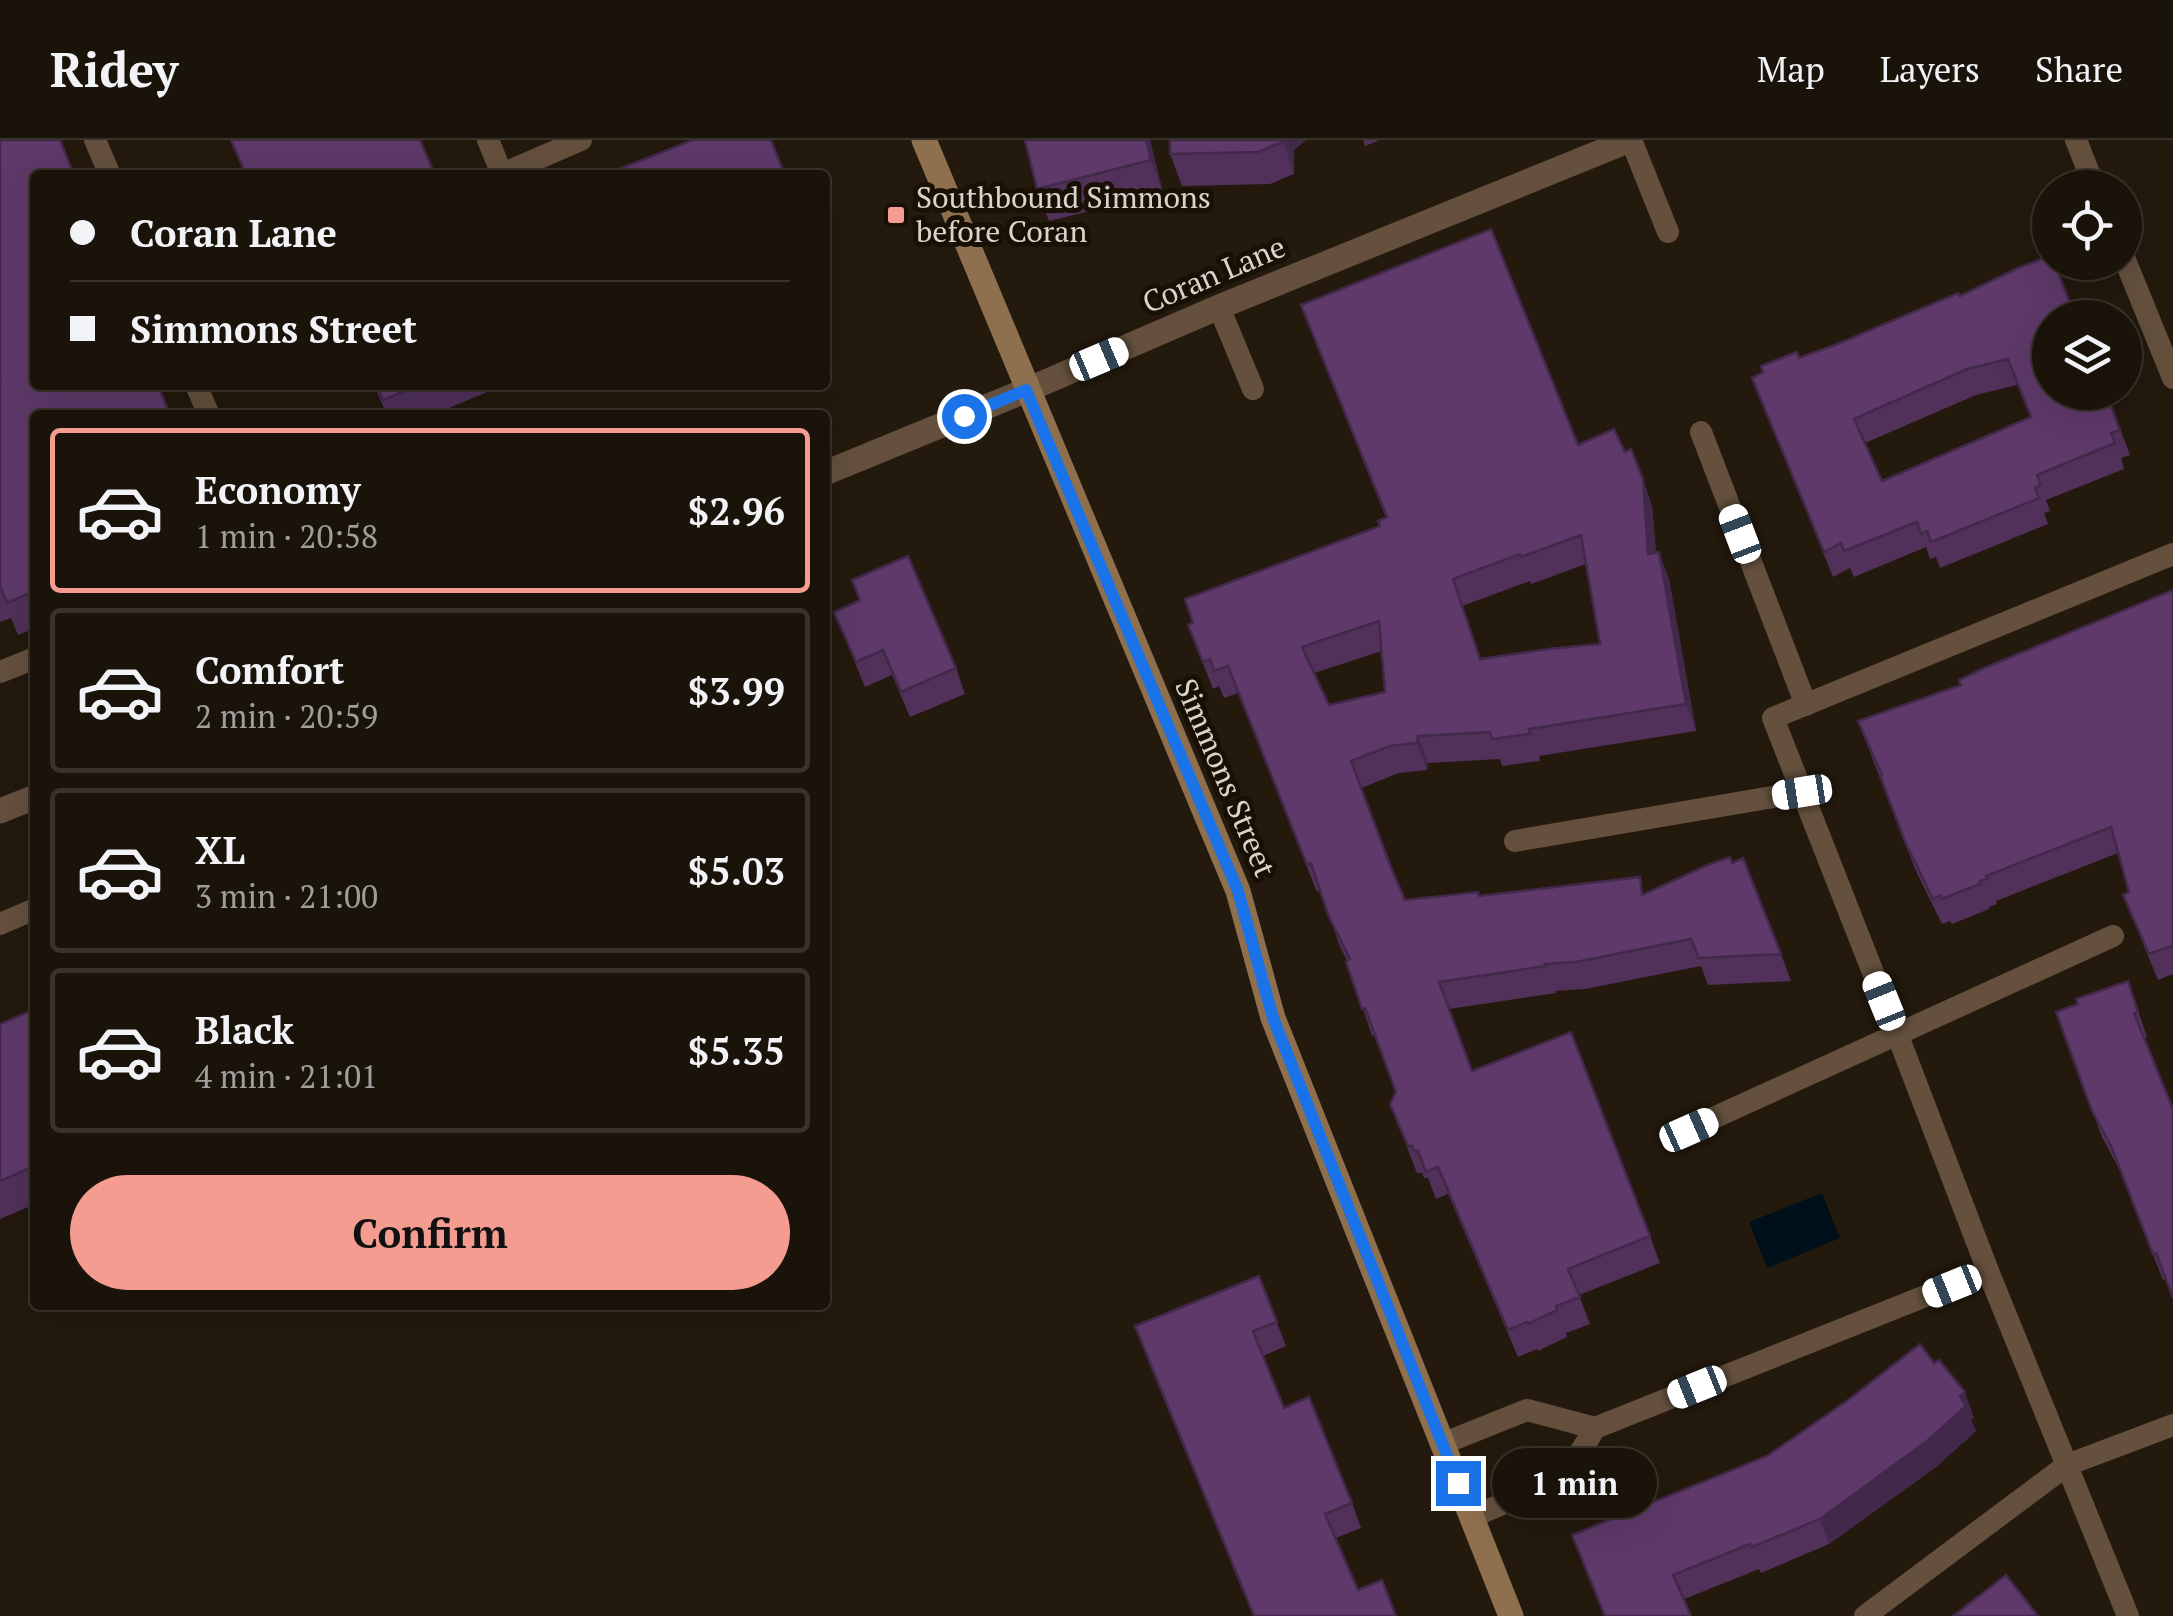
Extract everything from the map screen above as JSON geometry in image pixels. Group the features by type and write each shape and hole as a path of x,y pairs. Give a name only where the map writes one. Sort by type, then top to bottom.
{"main road":[{"name":"Simmons Street","path":"924,140 1238,891 1273,1018 1511,1616"}],"street":[{"name":"Coran Lane","path":"830,471 1630,140"},
{"path":"0,811 30,799"}],"lane":[{"path":"95,140 108,170"},
{"path":"488,140 500,170"},
{"path":"511,170 580,140"},
{"path":"1630,140 1668,232"},
{"path":"2076,140 2088,170"},
{"path":"2133,280 2173,378"},
{"path":"1219,307 1253,388"},
{"path":"1701,432 1806,705"},
{"path":"2128,1616 1988,1271 1773,718 2173,554"},
{"path":"0,672 30,660"},
{"path":"1515,841 1802,792"},
{"path":"0,924 30,911"},
{"path":"1689,1130 2113,936"},
{"path":"1472,1516 1565,1476 1595,1428 1988,1271"},
{"path":"1442,1444 1527,1410 1595,1428"},
{"path":"1864,1616 2066,1465 2173,1425"}],"water":[{"path":"1822,1193 1840,1238 1767,1268 1749,1222"}],"building":[{"path":"0,140 60,140 72,170 30,170 30,390 160,390 168,410 30,410 30,593 7,603 0,586"},
{"path":"231,140 420,140 433,170 244,170"},
{"path":"693,140 771,140 783,170 617,170"},
{"path":"1025,140 1146,140 1151,160 1037,189"},
{"path":"1170,140 1283,142 1258,152 1170,154"},
{"path":"1491,229 1578,445 1614,429 1625,452 1631,449 1643,479 1648,554 1659,552 1686,704 1529,729 1530,734 1492,739 1490,732 1418,736 1417,743 1390,746 1351,761 1405,900 1478,892 1479,896 1640,877 1642,895 1710,864 1730,857 1732,863 1743,858 1781,954 1699,958 1691,939 1576,962 1439,982 1472,1071 1571,1032 1650,1236 1568,1269 1580,1297 1508,1330 1438,1167 1426,1172 1418,1151 1408,1146 1390,1104 1396,1092 1365,1008 1362,1009 1346,962 1350,959 1329,917 1311,863 1307,865 1228,666 1214,671 1210,659 1203,662 1188,625 1193,623 1185,599 1380,526 1378,521 1387,517 1301,305","holes":["1581,535 1600,644 1480,659 1453,579","1379,621 1385,692 1329,705 1302,647"]},
{"path":"2032,263 2032,280 2061,280 2069,300 2032,300 2032,410 2113,410 2120,430 2111,433 2115,443 2037,475 2041,485 2035,488 2039,498 1931,542 1927,531 1921,534 1917,522 1844,551 1841,543 1824,552 1752,378 1763,372 1761,366 1797,352 1799,358 1958,293 1960,296","holes":["2008,359 2031,417 1882,481 1854,419 1967,369"]},
{"path":"378,390 408,390 383,400"},
{"path":"908,556 956,668 901,692 883,650 856,662 834,612 860,600 852,580"},
{"path":"2173,590 2173,947 2149,954 2123,895 2129,892 2111,827 1986,876 1988,879 1980,884 1933,899 1906,844 1858,721 1961,685 1959,680 1984,668"},
{"path":"2128,981 2138,1012 2134,1013 2173,1109 2173,1298 2111,1146 2092,1111 2056,1012 2078,1004 2076,999"},
{"path":"30,1011 30,1168 0,1181 0,1024"},
{"path":"1259,1276 1277,1322 1253,1331 1284,1408 1309,1397 1352,1503 1325,1514 1358,1590 1382,1580 1396,1616 1254,1616 1135,1326"},
{"path":"1920,1344 1965,1392 1960,1396 1966,1406 1927,1441 1820,1519 1673,1575 1691,1616 1605,1616 1572,1535 1767,1456"},
{"path":"2006,1575 2038,1616 1953,1616"}],"place":[{"name":"Southbound Simmons before Coran","path":"896,215"}],"route":[{"path":"964,416 1026,390 1238,891 1273,1018 1458,1483"}]}
